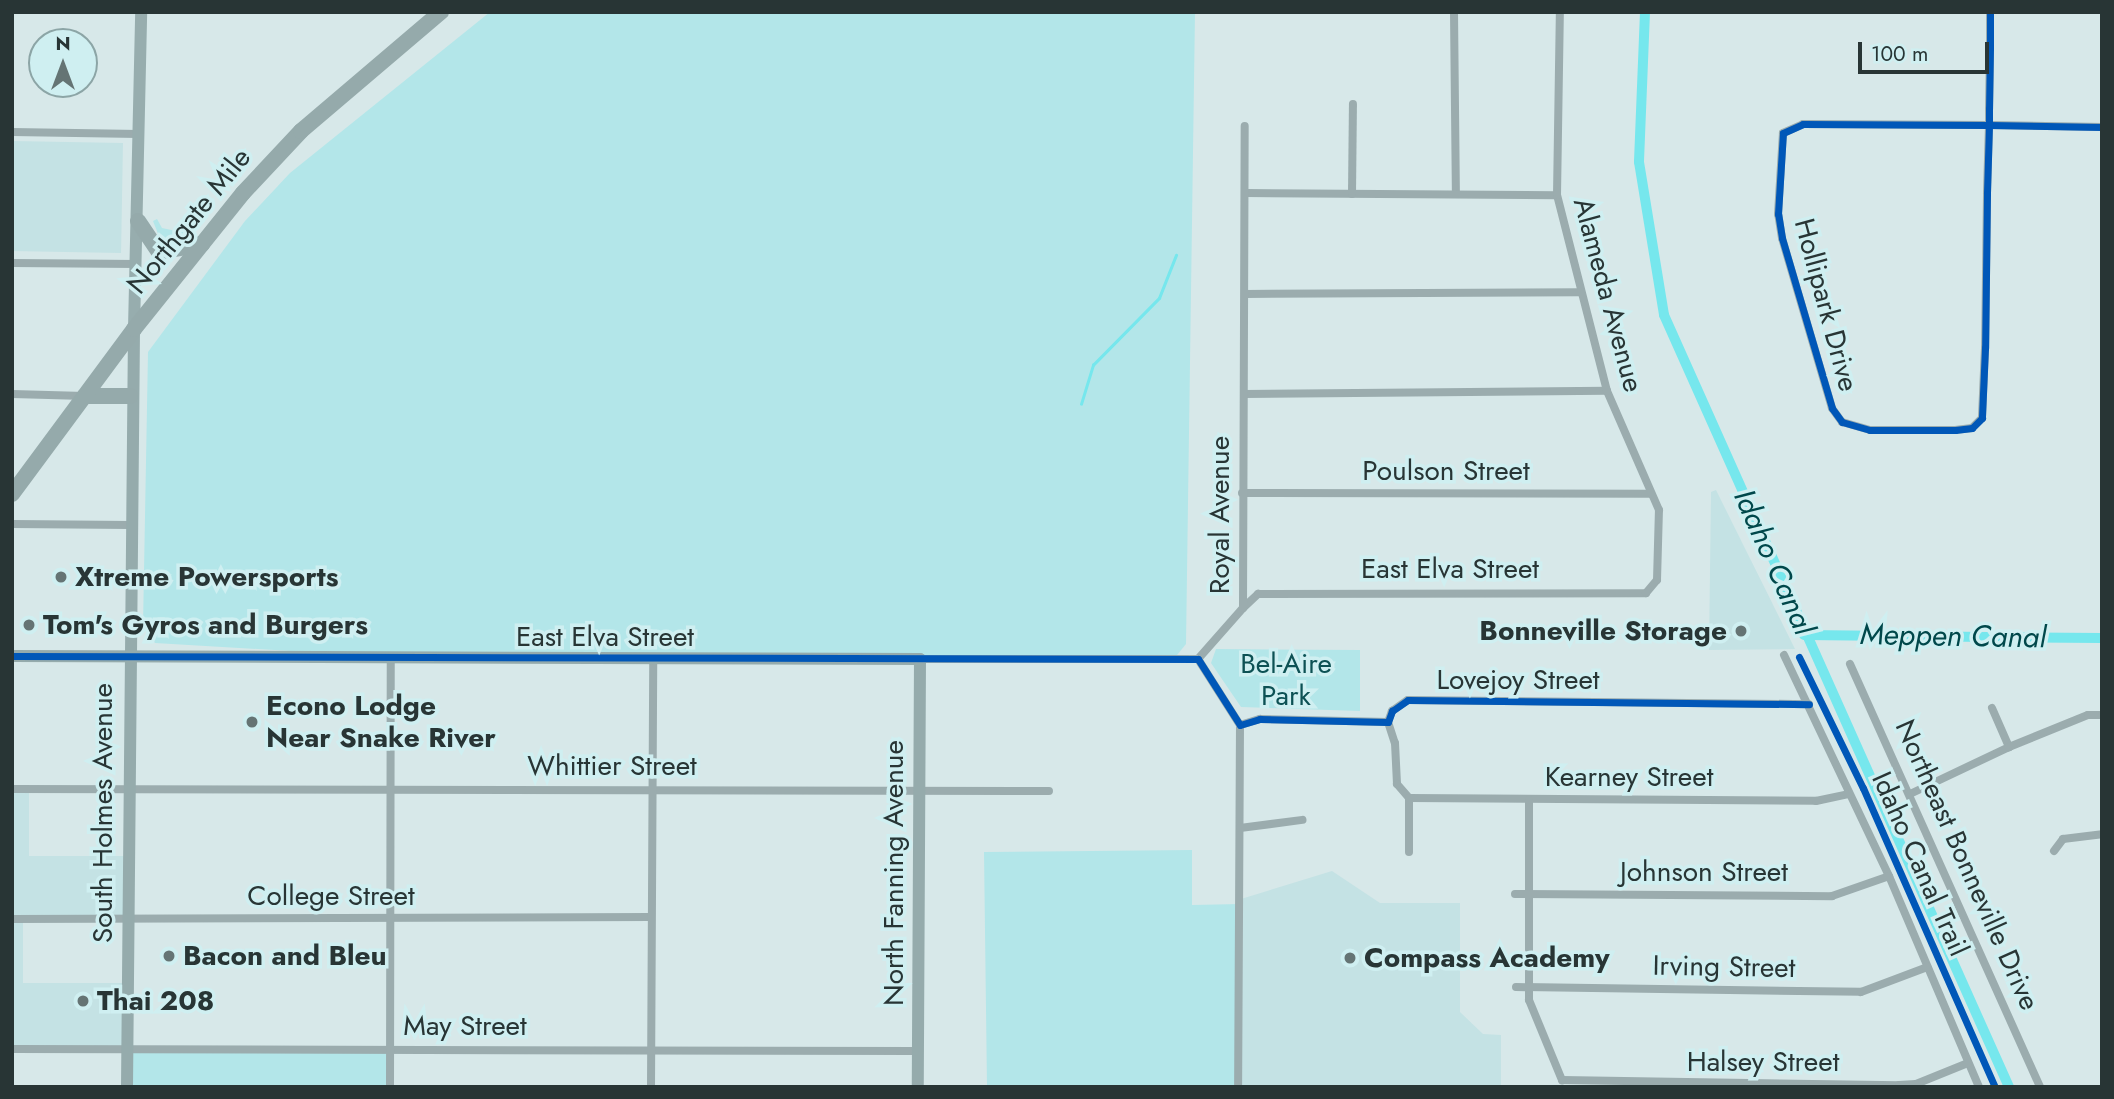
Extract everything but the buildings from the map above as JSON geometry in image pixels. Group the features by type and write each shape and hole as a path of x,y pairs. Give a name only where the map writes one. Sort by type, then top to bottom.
{"highway":[{"name":"Northgate Mile","path":"12,494 134,330 202,244 301,131 441,12"},
{"path":"138,222 159,251 202,244"},
{"path":"85,396 131,396"}],"main road":[{"path":"134,330 141,12"}],"street":[{"path":"1454,12 1456,194"},
{"name":"Alameda Avenue","path":"1560,12 1557,195 1607,391 1659,510 1657,580"},
{"name":"Hollipark Drive","path":"1989,125 1802,124 1783,133 1778,214 1782,238 1832,408 1848,426 1870,430 1964,430 1982,418 1989,125 1990,12"},
{"path":"1352,194 1353,104"},
{"path":"1989,125 2102,127"},
{"name":"Royal Avenue","path":"1198,659 1243,608 1245,126"},
{"path":"12,132 139,134"},
{"path":"1246,193 1557,195"},
{"path":"12,262 137,264"},
{"path":"1245,294 1580,292"},
{"name":"South Holmes Avenue","path":"127,1087 127,788 134,330"},
{"path":"1244,394 1607,391"},
{"path":"12,394 85,396"},
{"name":"Poulson Street","path":"1242,493 1650,494"},
{"path":"12,524 130,525"},
{"name":"East Elva Street","path":"1243,608 1258,594 1646,593 1657,580"},
{"path":"1784,655 1889,876 1979,1087"},
{"name":"East Elva Street","path":"12,656 1198,659"},
{"path":"390,1087 391,657"},
{"path":"650,1087 653,658"},
{"name":"North Fanning Avenue","path":"918,1087 920,659"},
{"path":"1198,659 1240,725 1238,1087"},
{"name":"Northeast Bonneville Drive","path":"1850,664 2040,1087"},
{"name":"Lovejoy Street","path":"1388,722 1392,711 1408,700 1808,704"},
{"path":"1992,708 2009,747"},
{"path":"1910,794 2009,747 2088,715 2102,715"},
{"path":"1240,725 1260,719 1388,722 1395,743 1397,784 1409,798 1409,852"},
{"name":"Whittier Street","path":"12,789 391,787 1049,791"},
{"name":"Kearney Street","path":"1409,798 1816,801 1848,794"},
{"path":"1529,800 1529,987"},
{"path":"1240,828 1302,820"},
{"path":"2053,851 2063,839 2102,834"},
{"name":"Johnson Street","path":"1516,894 1832,896 1889,876"},
{"name":"College Street","path":"12,919 651,917"},
{"name":"Irving Street","path":"1516,987 1861,992 1927,967"},
{"name":"Halsey Street","path":"1529,987 1529,1000 1557,1074 1569,1083 1899,1085 1916,1084 1968,1063"},
{"name":"May Street","path":"12,1049 918,1051"}],"shaded area":[{"path":"12,141 123,143 121,253 12,251"},
{"path":"1716,490 1795,649 1709,650 1711,492"},
{"path":"12,789 29,789 29,856 128,856 127,919 23,920 23,983 127,983 127,1049 12,1049"},
{"name":"Compass Academy","path":"1332,871 1380,903 1460,903 1460,1012 1483,1034 1501,1035 1501,1087 1238,1087 1241,899"}],"green space":[{"path":"490,12 1195,12 1186,644 1173,660 391,657 155,643 143,626 148,352 245,221 290,173"},
{"path":"200,201 206,206 177,240 162,244 153,221 157,219 162,228 176,231 200,208"},
{"name":"Bel-Aire Park","path":"1216,649 1360,650 1360,711 1241,707 1211,663"},
{"path":"1192,850 1192,905 1241,904 1238,1087 987,1087 984,852"},
{"path":"127,1048 389,1048 389,1087 127,1087"}],"waterway":[{"name":"Idaho Canal","path":"1645,12 1639,162 1664,315 2009,1087"},
{"path":"1081,404 1093,365 1159,298 1176,255"},
{"name":"Meppen Canal","path":"1804,635 2102,638"}],"cycle path":[{"path":"1990,12 1989,125 1985,348 1982,418 1972,428 1955,430 1870,430 1842,422 1832,408 1782,238 1778,214 1783,133 1803,124 1989,125 2102,127"},
{"path":"12,656 1198,659 1240,725 1260,719 1388,722 1392,711 1408,700 1809,704"},
{"name":"Idaho Canal Trail","path":"1799,657 1863,788 1995,1087"}],"place":[{"name":"Xtreme Powersports","path":"61,577"},
{"name":"Tom's Gyros and Burgers","path":"29,625"},
{"name":"Bonneville Storage","path":"1741,631"},
{"name":"Econo Lodge Near Snake River","path":"252,722"},
{"name":"Bacon and Bleu","path":"169,956"},
{"name":"Compass Academy","path":"1350,958"},
{"name":"Thai 208","path":"83,1001"}]}
